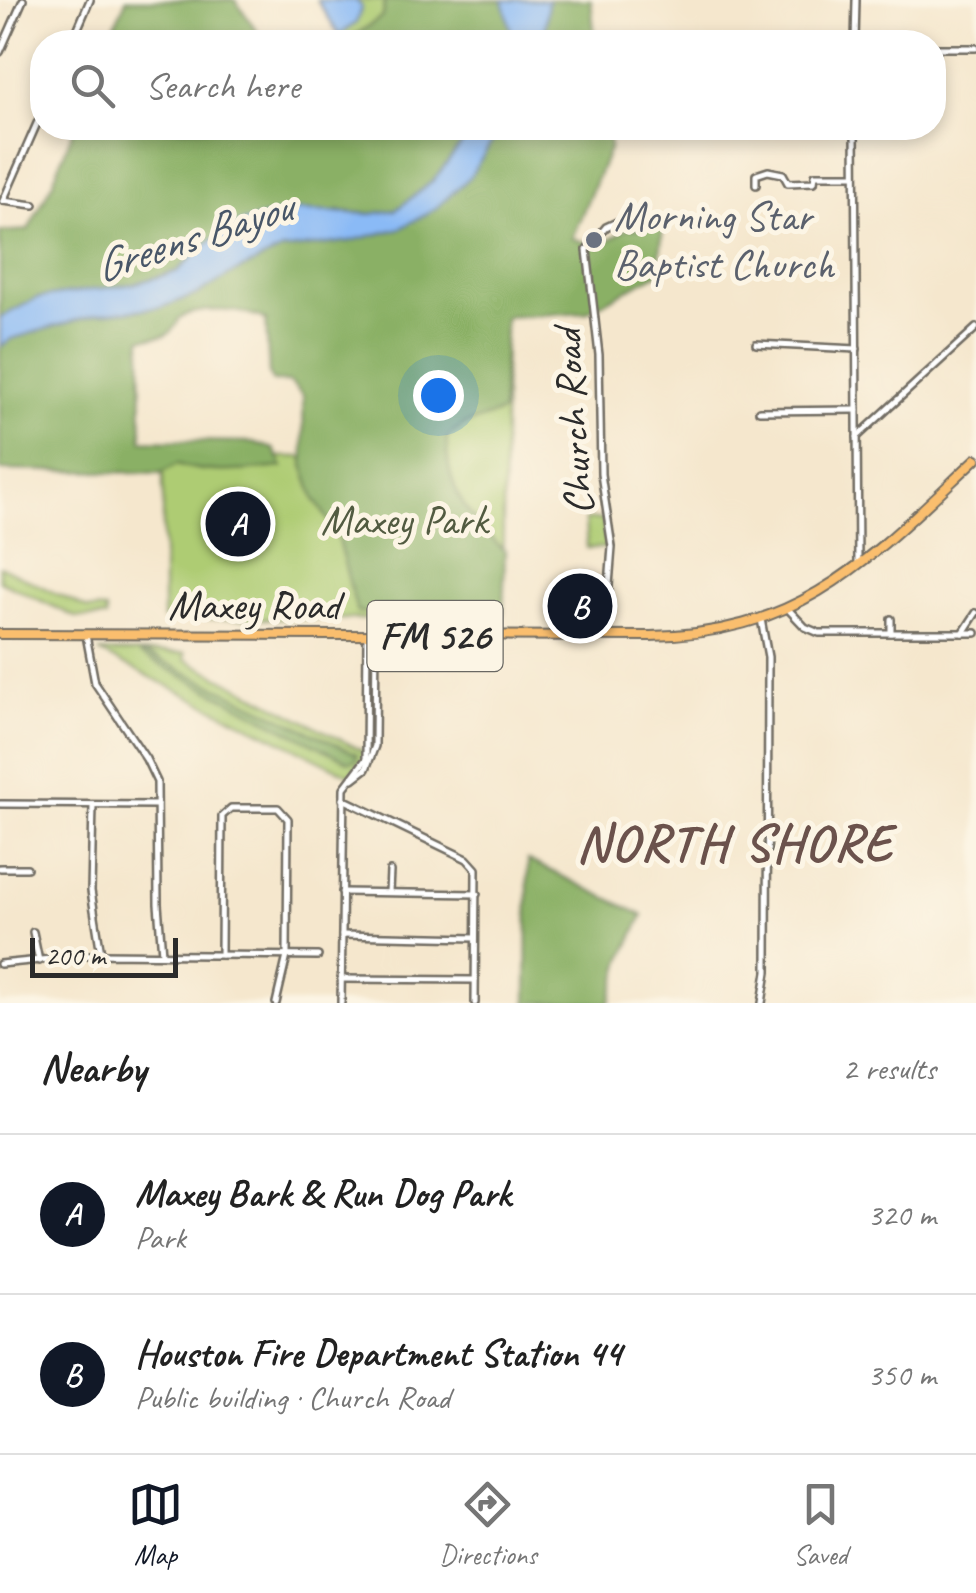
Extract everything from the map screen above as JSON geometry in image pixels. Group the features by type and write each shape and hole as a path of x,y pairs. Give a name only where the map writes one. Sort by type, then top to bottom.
{"main road":[{"name":"FM 526","path":"788,609 858,568 976,459"},
{"name":"Maxey Road","path":"0,634 683,635 788,609"}],"street":[{"path":"0,52 23,0"},
{"path":"77,30 90,0"},
{"path":"856,0 856,30"},
{"path":"946,48 976,48"},
{"path":"30,138 1,201 34,205"},
{"path":"855,140 858,568"},
{"path":"756,185 756,175 768,171 783,174 788,183 814,182 815,175 855,175"},
{"name":"Church Road","path":"605,636 612,548 601,474 599,355 588,250 606,227 621,220"},
{"path":"857,437 976,328"},
{"path":"756,344 857,349"},
{"path":"759,411 857,410"},
{"path":"788,609 805,627 819,633 976,633"},
{"path":"963,633 976,613"},
{"path":"760,619 768,657 767,972 762,1003"},
{"path":"891,619 891,633"},
{"path":"86,634 95,684 146,759 157,782 162,954"},
{"path":"341,1003 343,799 344,788 366,759 372,636"},
{"path":"350,780 366,769 373,755 372,636"},
{"path":"367,694 375,694"},
{"path":"343,799 476,868 475,1003"},
{"path":"0,804 157,805"},
{"path":"94,806 92,891 101,954"},
{"path":"221,955 222,816 231,808 278,808 288,819 286,956 276,1003"},
{"path":"0,868 27,868"},
{"path":"389,892 390,871"},
{"path":"342,892 477,894"},
{"path":"33,932 39,960"},
{"path":"342,935 475,938"},
{"path":"0,964 101,954 318,956"},
{"path":"341,979 475,980"}],"green space":[{"path":"126,0 235,0 256,30 112,30"},
{"path":"317,0 385,0 383,16 363,30 336,30"},
{"path":"385,0 503,0 511,30 363,30 383,16"},
{"path":"548,0 591,0 594,30 545,30"},
{"path":"69,140 465,140 433,181 396,210 371,214 339,211 209,242 177,271 133,284 37,298 0,318 0,232 28,230"},
{"name":"Maxey Park","path":"507,140 502,619 163,619 163,456 327,457 376,241 439,215"},
{"path":"609,140 610,147 572,238 599,247 626,229 663,227 658,273 586,312 505,317 502,412 466,424 447,437 450,472 461,501 505,551 503,615 357,612 336,532 315,500 304,468 303,396 290,382 273,382 269,375 266,320 257,316 222,310 188,314 179,318 165,335 141,338 142,440 253,442 274,449 283,467 216,471 177,464 161,473 0,470 0,347 10,339 98,314 162,307 198,294 282,250 350,241 401,228 491,141"},
{"path":"603,519 606,548 587,548 585,520"},
{"path":"0,566 88,609 106,610 106,618 75,617 0,581"},
{"path":"99,652 185,653 185,659 363,751 363,759 350,775"},
{"path":"139,654 147,654 357,754 356,760 349,762"},
{"path":"528,860 643,915 622,960 610,1003 527,1003"}],"water":[{"path":"317,0 356,0 362,7 356,23 346,30 336,30"},
{"path":"503,0 548,0 545,30 511,30"},
{"path":"465,140 493,140 469,178 435,209 401,228 350,241 282,250 198,294 162,307 98,314 11,339 0,347 0,318 37,298 133,284 177,272 209,242 240,223 291,210 371,214 396,210 433,181"}],"place":[{"name":"Morning Star Baptist Church","path":"594,240"},
{"name":"Maxey Bark & Run Dog Park","path":"238,524"},
{"name":"Houston Fire Department Station 44","path":"580,606"}],"district":[{"name":"NORTH SHORE","path":"735,843"}],"water label":[{"name":"Greens Bayou","path":"193,237"}]}
